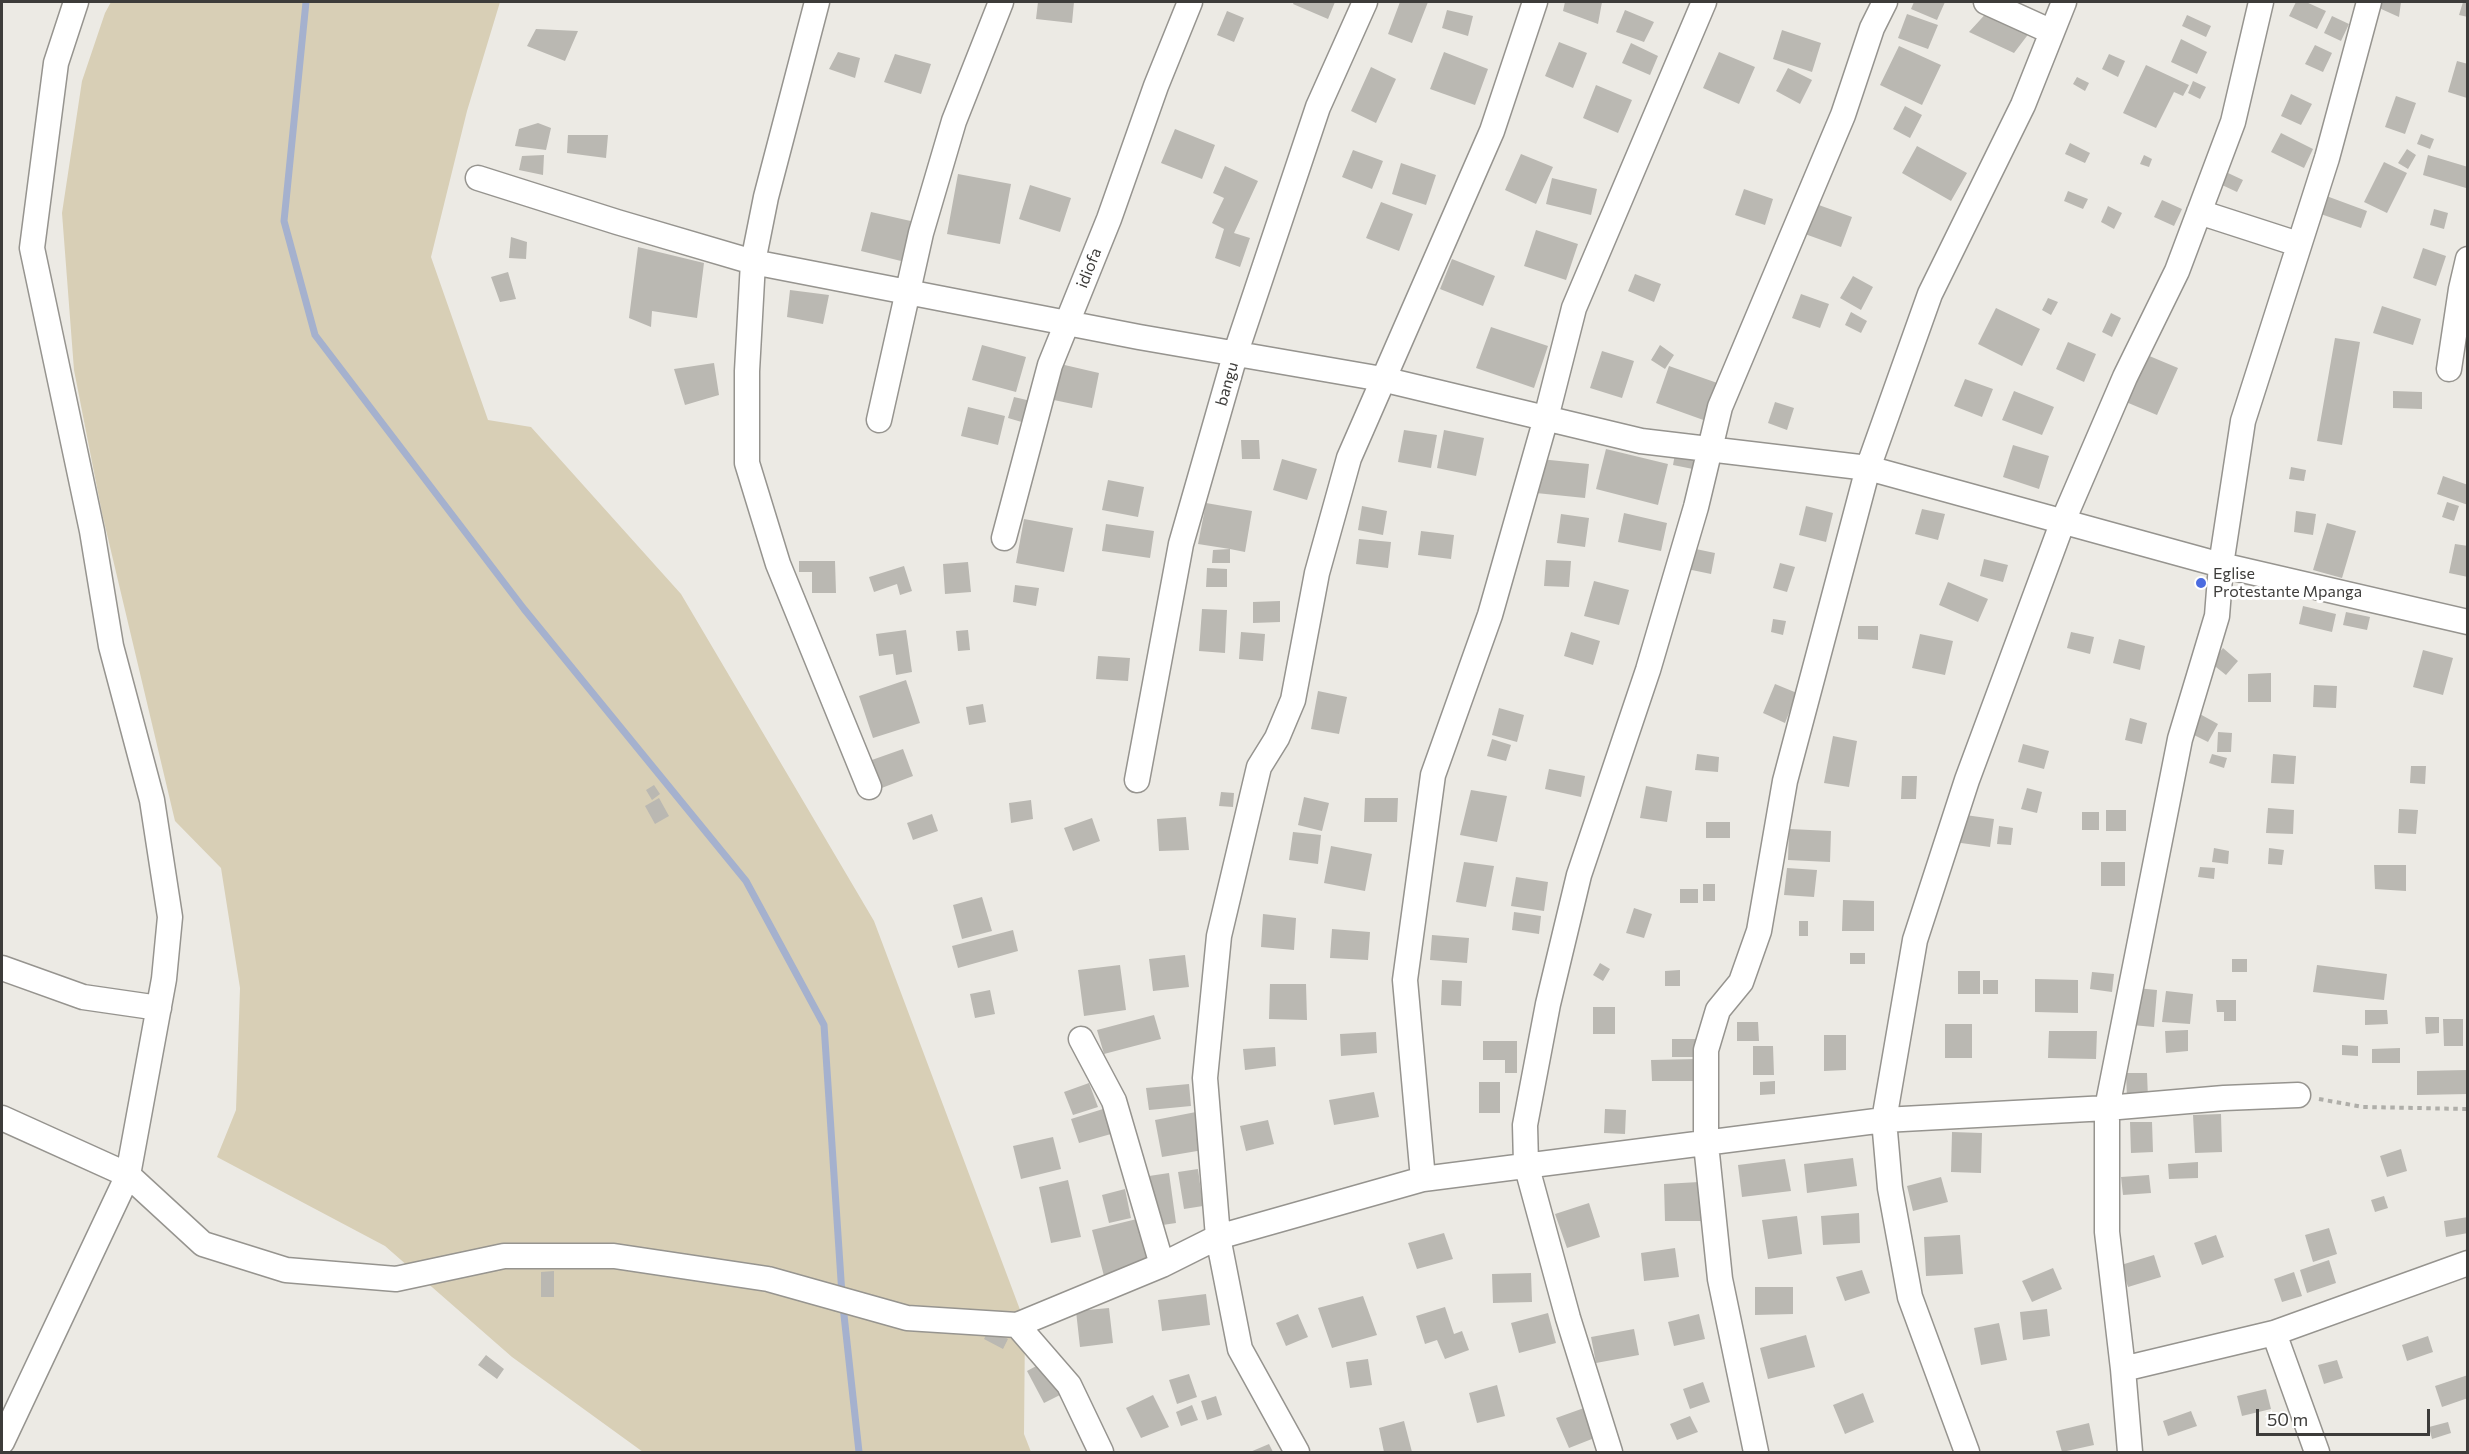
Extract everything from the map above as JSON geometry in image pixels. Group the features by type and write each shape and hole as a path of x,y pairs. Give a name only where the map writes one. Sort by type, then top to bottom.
{"street":[{"path":"2,1442 128,1175 159,1008 170,917 152,800 111,646 92,531 32,248 56,63 75,2"},
{"path":"817,2 766,197 753,262 747,370 747,463 778,564 869,787"},
{"path":"879,420 907,291 954,121 1001,2"},
{"name":"idiofa","path":"1004,538 1050,365 1109,219 1156,86 1190,2"},
{"name":"bangu","path":"1137,780 1181,544 1236,352 1318,107 1365,2"},
{"path":"1297,1452 1240,1349 1218,1237 1205,1078 1219,936 1259,767 1277,738 1293,700 1317,573 1349,458 1492,131 1535,2"},
{"path":"1423,1179 1405,980 1433,775 1490,615 1546,418 1574,308 1704,2"},
{"path":"1610,1452 1568,1318 1526,1164 1525,1125 1548,1004 1579,876 1648,670 1711,450 1720,407 1843,115 1872,28 1884,2"},
{"path":"1986,2 2052,32"},
{"path":"1755,1452 1720,1279 1706,1144 1706,1050 1718,1010 1741,982 1760,931 1785,781 1868,468 1930,294 2024,105 2064,2"},
{"path":"1967,1452 1910,1298 1890,1188 1884,1120 1916,939 1967,780 2063,521 2125,377 2177,271 2233,122 2261,2"},
{"path":"2130,1452 2107,1232 2108,1108 2180,739 2217,615 2221,565 2243,421 2327,158 2369,2"},
{"path":"478,178 753,262 1067,323 1382,379 1641,441 1868,468 2221,565 2468,622"},
{"path":"2199,212 2298,244"},
{"path":"2449,369 2468,259"},
{"path":"2,968 83,997 159,1008"},
{"path":"1081,1040 1114,1101 1162,1265"},
{"path":"2,1118 128,1175 203,1244 286,1270 396,1279 504,1256 614,1256 768,1279 907,1318 1017,1325 1162,1265 1218,1237 1423,1179 1526,1164 1706,1144 1884,1120 2298,1095"},
{"path":"2123,1369 2274,1333 2468,1263"},
{"path":"1017,1325 1069,1385 1101,1452"},
{"path":"2274,1333 2317,1452"}],"path":[{"path":"2298,1095 2363,1107 2468,1108"}],"shaded area":[{"path":"111,2 500,2 467,111 431,257 488,420 531,427 681,594 874,921 1025,1323 1024,1434 1031,1452 643,1452 512,1357 385,1246 217,1157 236,1110 240,988 221,868 175,821 102,513 74,370 62,213 82,81 105,13"}],"building":[{"path":"1038,2 1074,2 1072,23 1036,19"},
{"path":"1294,2 1335,2 1328,19 1293,4"},
{"path":"1400,2 1428,2 1412,43 1388,34"},
{"path":"1565,2 1602,2 1598,24 1563,11"},
{"path":"1914,2 1945,2 1937,20 1911,9"},
{"path":"2296,2 2306,2 2326,11 2317,29 2289,16"},
{"path":"2380,2 2401,2 2399,17 2379,8"},
{"path":"2463,2 2468,2 2468,17 2459,15"},
{"path":"1991,8 2033,28 2014,53 1969,32"},
{"path":"1447,10 1473,16 1468,36 1442,28"},
{"path":"1625,10 1654,22 1644,42 1616,32"},
{"path":"1227,11 1244,18 1234,42 1217,35"},
{"path":"1907,14 1938,25 1928,49 1898,38"},
{"path":"2187,15 2211,26 2206,37 2182,26"},
{"path":"2332,16 2349,24 2341,41 2324,33"},
{"path":"536,29 578,31 565,61 527,46"},
{"path":"1782,30 1821,43 1812,72 1773,59"},
{"path":"2181,39 2207,52 2197,74 2171,62"},
{"path":"1559,42 1587,53 1573,88 1545,76"},
{"path":"1631,43 1658,56 1650,75 1622,63"},
{"path":"2315,45 2332,53 2323,72 2305,64"},
{"path":"1899,46 1941,65 1922,105 1880,85"},
{"path":"838,52 860,58 855,78 829,69"},
{"path":"1444,52 1488,69 1475,105 1430,89"},
{"path":"1719,52 1755,67 1739,104 1703,88"},
{"path":"895,54 931,64 921,94 884,82"},
{"path":"2109,54 2125,61 2118,77 2102,69"},
{"path":"2457,61 2468,64 2467,98 2448,92"},
{"path":"2146,65 2189,85 2183,96 2174,92 2156,128 2123,113"},
{"path":"1371,67 1396,79 1376,123 1351,111"},
{"path":"1788,68 1812,80 1800,104 1776,91"},
{"path":"2077,77 2089,83 2085,91 2073,84"},
{"path":"2193,81 2206,87 2200,99 2188,93"},
{"path":"1596,85 1632,100 1618,133 1583,118"},
{"path":"2291,94 2312,104 2301,125 2281,116"},
{"path":"2396,96 2416,103 2405,134 2385,127"},
{"path":"1905,106 1922,115 1910,138 1893,129"},
{"path":"538,123 551,128 546,150 515,146 519,129"},
{"path":"1175,129 1215,145 1202,179 1161,163"},
{"path":"2281,133 2313,149 2304,168 2271,152"},
{"path":"2421,134 2434,139 2430,149 2417,144"},
{"path":"568,135 608,135 606,158 567,153"},
{"path":"2070,143 2090,153 2085,163 2065,154"},
{"path":"1917,146 1967,173 1951,201 1902,173"},
{"path":"2407,149 2416,155 2408,169 2398,163"},
{"path":"1353,150 1383,161 1372,189 1342,177"},
{"path":"1521,154 1553,167 1536,204 1505,190"},
{"path":"544,155 543,175 519,170 522,156"},
{"path":"2144,155 2152,159 2149,167 2140,164"},
{"path":"2428,155 2468,167 2466,188 2423,175"},
{"path":"2384,162 2407,173 2387,213 2364,202"},
{"path":"1401,163 1436,175 1426,205 1392,194"},
{"path":"1225,166 1258,181 1234,233 1250,238 1240,267 1215,258 1224,229 1212,223 1224,198 1213,193"},
{"path":"2228,173 2243,180 2237,192 2222,185"},
{"path":"958,174 1011,184 1000,244 947,234"},
{"path":"1552,178 1597,189 1591,215 1546,204"},
{"path":"1030,185 1071,198 1060,232 1019,219"},
{"path":"1744,189 1773,199 1765,225 1735,215"},
{"path":"2068,191 2088,199 2083,209 2064,201"},
{"path":"2321,194 2367,211 2361,228 2315,212"},
{"path":"2162,200 2182,209 2174,226 2154,217"},
{"path":"1381,202 1413,214 1399,251 1366,238"},
{"path":"1816,204 1852,217 1841,247 1805,234"},
{"path":"2108,206 2122,213 2114,229 2101,222"},
{"path":"2434,209 2448,213 2444,229 2430,225"},
{"path":"871,212 915,222 905,262 861,251"},
{"path":"1536,230 1578,244 1566,280 1524,266"},
{"path":"511,237 527,242 526,259 509,258"},
{"path":"638,247 704,263 697,318 652,311 651,327 629,318"},
{"path":"2423,248 2446,256 2436,286 2413,278"},
{"path":"1452,259 1495,276 1483,306 1440,289"},
{"path":"508,272 516,299 500,302 491,277"},
{"path":"1635,274 1661,284 1654,302 1628,291"},
{"path":"1853,276 1873,287 1861,310 1840,298"},
{"path":"790,290 829,295 823,324 787,317"},
{"path":"1801,294 1829,304 1820,328 1792,318"},
{"path":"2048,298 2058,302 2051,315 2042,310"},
{"path":"2382,306 2421,319 2413,345 2373,333"},
{"path":"1996,308 2040,329 2022,366 1978,344"},
{"path":"1851,312 1867,321 1861,333 1845,325"},
{"path":"2111,313 2121,318 2112,337 2102,332"},
{"path":"1491,327 1548,346 1534,388 1476,368"},
{"path":"2335,338 2360,342 2342,445 2317,441"},
{"path":"2068,342 2096,354 2084,382 2056,369"},
{"path":"982,345 1026,357 1016,392 972,380"},
{"path":"1660,345 1674,355 1665,369 1651,360"},
{"path":"1602,351 1634,361 1622,398 1590,388"},
{"path":"2147,355 2178,368 2157,415 2126,402"},
{"path":"714,363 719,395 685,405 674,369"},
{"path":"1056,363 1099,373 1092,408 1049,399"},
{"path":"1669,366 1723,385 1709,422 1656,403"},
{"path":"1965,379 1993,389 1982,417 1954,406"},
{"path":"2014,391 2054,407 2042,435 2002,420"},
{"path":"2393,391 2422,392 2422,409 2393,408"},
{"path":"1014,397 1031,401 1025,423 1008,418"},
{"path":"1775,402 1794,408 1787,430 1768,423"},
{"path":"968,407 1005,416 998,445 961,436"},
{"path":"1404,430 1437,435 1431,468 1398,462"},
{"path":"1444,430 1484,438 1476,476 1437,468"},
{"path":"1241,440 1259,440 1260,459 1242,459"},
{"path":"2013,445 2049,456 2039,489 2003,477"},
{"path":"1606,449 1668,464 1658,505 1596,489"},
{"path":"1675,454 1701,459 1698,470 1673,465"},
{"path":"1282,459 1317,469 1307,500 1273,490"},
{"path":"1540,459 1589,464 1585,498 1536,493"},
{"path":"2291,467 2306,470 2304,481 2289,479"},
{"path":"2443,476 2468,485 2468,505 2437,494"},
{"path":"1108,480 1144,487 1138,517 1102,510"},
{"path":"2447,502 2459,506 2454,521 2442,517"},
{"path":"1206,503 1252,511 1245,552 1198,544"},
{"path":"1362,506 1387,511 1383,535 1358,530"},
{"path":"1806,506 1833,513 1826,542 1799,535"},
{"path":"1922,509 1945,514 1938,540 1915,534"},
{"path":"2296,511 2316,514 2313,535 2294,532"},
{"path":"1624,513 1667,523 1661,551 1618,542"},
{"path":"1561,514 1589,518 1585,547 1557,543"},
{"path":"1024,519 1073,528 1064,572 1016,563"},
{"path":"2327,523 2356,531 2342,578 2313,570"},
{"path":"1106,524 1154,531 1150,558 1102,551"},
{"path":"1421,531 1454,535 1451,559 1418,555"},
{"path":"1359,539 1391,542 1388,568 1356,564"},
{"path":"2455,544 2468,546 2468,577 2449,573"},
{"path":"1691,548 1715,553 1711,574 1687,569"},
{"path":"1230,549 1230,563 1212,563 1213,550"},
{"path":"1984,559 2008,565 2003,582 1980,576"},
{"path":"1546,560 1571,561 1569,587 1544,586"},
{"path":"799,561 835,561 836,593 812,593 812,572 799,572"},
{"path":"968,562 971,592 945,594 943,564"},
{"path":"1780,563 1795,567 1787,592 1773,588"},
{"path":"904,566 912,591 900,595 897,584 874,592 869,577"},
{"path":"1207,568 1227,569 1227,587 1206,587"},
{"path":"1594,581 1629,590 1619,625 1584,616"},
{"path":"1948,582 1988,599 1978,622 1939,605"},
{"path":"1015,585 1039,588 1036,606 1013,602"},
{"path":"1280,601 1280,622 1253,623 1253,602"},
{"path":"2303,606 2336,614 2332,632 2299,624"},
{"path":"1202,609 1227,610 1225,653 1199,651"},
{"path":"2346,612 2370,617 2367,630 2343,625"},
{"path":"1773,619 1786,621 1783,635 1771,632"},
{"path":"1858,626 1878,626 1878,640 1858,639"},
{"path":"906,630 912,672 896,675 893,654 879,656 876,634"},
{"path":"968,630 970,650 958,651 956,631"},
{"path":"1241,632 1265,634 1263,661 1239,659"},
{"path":"1571,632 1600,641 1593,665 1564,656"},
{"path":"2071,632 2094,637 2090,654 2067,648"},
{"path":"1920,634 1953,641 1945,675 1912,668"},
{"path":"2119,639 2145,646 2140,670 2113,663"},
{"path":"2223,648 2238,661 2226,675 2211,663"},
{"path":"2423,650 2453,658 2443,695 2413,687"},
{"path":"1098,656 1130,658 1128,681 1096,679"},
{"path":"2271,673 2271,702 2248,702 2248,674"},
{"path":"906,680 920,723 873,738 859,696"},
{"path":"1775,684 1797,693 1785,723 1763,713"},
{"path":"2314,685 2337,686 2336,708 2313,707"},
{"path":"1318,691 1347,697 1339,734 1311,729"},
{"path":"983,704 986,722 969,725 966,707"},
{"path":"1499,708 1524,715 1517,742 1492,735"},
{"path":"2198,713 2218,724 2208,742 2188,732"},
{"path":"2130,718 2147,723 2142,744 2125,740"},
{"path":"2218,732 2232,733 2231,752 2217,752"},
{"path":"1833,736 1857,741 1849,787 1824,783"},
{"path":"1492,739 1511,745 1506,761 1487,756"},
{"path":"2023,744 2049,751 2044,769 2018,762"},
{"path":"903,749 913,776 879,789 869,761"},
{"path":"1697,754 1719,757 1718,772 1695,770"},
{"path":"2212,754 2227,758 2224,768 2209,763"},
{"path":"2273,754 2296,756 2294,784 2271,783"},
{"path":"2411,766 2426,766 2425,784 2410,783"},
{"path":"1549,769 1585,776 1581,797 1545,789"},
{"path":"1902,776 1917,776 1916,799 1901,799"},
{"path":"654,785 660,794 652,800 646,790"},
{"path":"1646,786 1672,791 1667,822 1640,818"},
{"path":"2027,788 2042,792 2037,813 2021,809"},
{"path":"1471,790 1507,796 1497,842 1460,835"},
{"path":"1221,792 1234,793 1233,807 1219,806"},
{"path":"1304,797 1329,803 1322,831 1298,825"},
{"path":"659,798 669,816 655,824 645,806"},
{"path":"1365,798 1398,798 1397,822 1364,822"},
{"path":"1031,800 1033,819 1011,823 1009,803"},
{"path":"2268,808 2294,810 2293,834 2266,833"},
{"path":"2399,809 2418,810 2416,834 2398,833"},
{"path":"2106,810 2126,810 2126,831 2106,831"},
{"path":"2082,812 2099,812 2099,830 2082,830"},
{"path":"932,814 938,831 913,840 907,823"},
{"path":"1958,814 1994,819 1990,847 1954,842"},
{"path":"1186,817 1189,850 1159,851 1157,819"},
{"path":"1092,818 1100,841 1073,851 1064,828"},
{"path":"1706,822 1730,822 1730,838 1706,838"},
{"path":"1999,826 2013,828 2011,845 1997,844"},
{"path":"1789,829 1831,831 1830,862 1788,860"},
{"path":"1293,832 1321,835 1318,864 1289,860"},
{"path":"1331,846 1372,854 1365,891 1324,883"},
{"path":"2214,848 2229,851 2228,864 2212,862"},
{"path":"2269,848 2284,850 2282,865 2268,864"},
{"path":"1464,862 1494,866 1486,907 1456,902"},
{"path":"2101,862 2125,862 2125,886 2101,886"},
{"path":"2374,865 2406,865 2406,891 2375,889"},
{"path":"2200,867 2215,868 2214,879 2198,877"},
{"path":"1787,868 1817,870 1814,897 1784,895"},
{"path":"1516,877 1548,882 1544,911 1511,906"},
{"path":"1703,884 1715,884 1715,901 1703,901"},
{"path":"1680,889 1698,889 1698,903 1680,903"},
{"path":"982,897 992,931 962,939 953,905"},
{"path":"1843,900 1874,901 1874,931 1842,931"},
{"path":"1634,908 1652,914 1644,938 1626,933"},
{"path":"1514,912 1541,916 1539,934 1512,930"},
{"path":"1263,914 1296,918 1294,950 1261,947"},
{"path":"1799,921 1808,921 1808,936 1799,936"},
{"path":"1332,929 1370,932 1368,960 1330,958"},
{"path":"1013,930 1018,951 958,968 952,946"},
{"path":"1432,935 1469,938 1467,963 1430,960"},
{"path":"1850,953 1865,953 1865,964 1850,964"},
{"path":"1185,955 1189,987 1153,991 1149,959"},
{"path":"2232,959 2247,959 2247,972 2232,972"},
{"path":"1600,963 1610,969 1603,981 1593,975"},
{"path":"1120,965 1126,1010 1084,1016 1078,970"},
{"path":"2317,965 2387,974 2384,1000 2313,992"},
{"path":"1680,970 1680,986 1665,986 1665,971"},
{"path":"1958,971 1980,971 1980,994 1958,994"},
{"path":"2092,972 2114,974 2112,992 2090,989"},
{"path":"2035,979 2078,980 2078,1013 2035,1012"},
{"path":"1442,980 1462,981 1461,1006 1441,1005"},
{"path":"1983,980 1998,980 1998,994 1983,994"},
{"path":"1270,984 1306,984 1307,1020 1269,1019"},
{"path":"2136,988 2157,990 2154,1027 2132,1025"},
{"path":"990,990 995,1014 975,1018 970,994"},
{"path":"2166,991 2193,994 2190,1024 2162,1022"},
{"path":"2216,1000 2236,1000 2236,1021 2224,1021 2224,1012 2217,1012"},
{"path":"1593,1007 1615,1007 1615,1034 1593,1034"},
{"path":"2365,1010 2387,1010 2388,1024 2365,1025"},
{"path":"1154,1015 1161,1039 1104,1054 1097,1030"},
{"path":"2425,1017 2439,1017 2439,1033 2426,1034"},
{"path":"2443,1019 2463,1019 2463,1046 2444,1046"},
{"path":"1737,1022 1758,1022 1759,1041 1737,1041"},
{"path":"1945,1024 1972,1024 1972,1058 1945,1058"},
{"path":"2188,1030 2188,1051 2166,1053 2165,1031"},
{"path":"2049,1031 2097,1031 2096,1059 2048,1058"},
{"path":"1376,1032 1377,1053 1341,1056 1340,1034"},
{"path":"1824,1035 1846,1035 1846,1070 1824,1071"},
{"path":"1672,1039 1698,1039 1698,1057 1672,1057"},
{"path":"1483,1041 1517,1041 1517,1073 1505,1073 1505,1060 1483,1060"},
{"path":"2342,1045 2358,1046 2358,1056 2342,1055"},
{"path":"1753,1046 1773,1046 1774,1075 1753,1075"},
{"path":"1275,1047 1276,1066 1245,1070 1243,1049"},
{"path":"2400,1048 2400,1063 2372,1063 2372,1049"},
{"path":"1698,1059 1699,1081 1652,1081 1651,1060"},
{"path":"2468,1070 2468,1094 2417,1095 2417,1071"},
{"path":"2126,1073 2147,1073 2148,1098 2127,1099"},
{"path":"1775,1081 1775,1094 1760,1095 1760,1082"},
{"path":"1479,1082 1500,1082 1500,1113 1479,1113"},
{"path":"1089,1083 1098,1107 1073,1115 1064,1092"},
{"path":"1189,1084 1191,1106 1149,1110 1146,1088"},
{"path":"1374,1092 1379,1117 1334,1125 1329,1100"},
{"path":"1103,1109 1111,1134 1079,1143 1071,1119"},
{"path":"1605,1109 1626,1110 1625,1134 1604,1133"},
{"path":"1196,1112 1203,1150 1162,1157 1155,1120"},
{"path":"2221,1114 2222,1152 2195,1153 2193,1115"},
{"path":"1268,1120 1274,1144 1246,1151 1240,1126"},
{"path":"2130,1122 2152,1122 2153,1152 2131,1153"},
{"path":"1952,1132 1982,1133 1981,1173 1951,1172"},
{"path":"1053,1137 1061,1169 1021,1179 1013,1146"},
{"path":"2401,1149 2407,1171 2387,1177 2380,1156"},
{"path":"1853,1158 1857,1186 1807,1193 1804,1164"},
{"path":"1785,1159 1791,1191 1742,1197 1738,1165"},
{"path":"2198,1162 2198,1178 2169,1179 2168,1164"},
{"path":"1198,1169 1203,1206 1184,1209 1178,1172"},
{"path":"1169,1173 1176,1223 1156,1226 1149,1176"},
{"path":"2149,1175 2151,1193 2123,1195 2121,1177"},
{"path":"1941,1177 1948,1202 1913,1211 1907,1186"},
{"path":"1068,1180 1081,1237 1051,1243 1039,1187"},
{"path":"1699,1182 1701,1221 1665,1221 1664,1184"},
{"path":"1125,1189 1131,1218 1109,1223 1102,1195"},
{"path":"2384,1196 2388,1208 2375,1212 2371,1200"},
{"path":"1589,1203 1600,1237 1567,1248 1555,1214"},
{"path":"1859,1213 1860,1243 1823,1245 1821,1216"},
{"path":"1797,1216 1802,1254 1768,1259 1762,1220"},
{"path":"1145,1217 1157,1263 1104,1276 1092,1230"},
{"path":"2468,1217 2468,1233 2446,1237 2444,1221"},
{"path":"2329,1228 2337,1254 2313,1262 2305,1235"},
{"path":"1444,1233 1453,1259 1417,1269 1408,1243"},
{"path":"1960,1235 1963,1274 1926,1276 1924,1237"},
{"path":"2216,1235 2224,1257 2202,1265 2194,1243"},
{"path":"1675,1248 1679,1277 1644,1281 1641,1253"},
{"path":"2154,1255 2161,1277 2128,1287 2121,1265"},
{"path":"2329,1260 2336,1283 2307,1293 2300,1270"},
{"path":"2053,1268 2062,1289 2032,1302 2022,1281"},
{"path":"1862,1270 1870,1293 1845,1301 1836,1277"},
{"path":"554,1271 554,1297 541,1297 541,1272"},
{"path":"2294,1272 2302,1296 2282,1302 2274,1279"},
{"path":"1531,1273 1532,1302 1493,1303 1492,1274"},
{"path":"1755,1287 1793,1287 1793,1314 1755,1315"},
{"path":"1206,1294 1210,1325 1162,1331 1158,1300"},
{"path":"1363,1296 1377,1335 1332,1348 1318,1308"},
{"path":"1445,1307 1454,1334 1462,1331 1469,1350 1445,1359 1437,1340 1425,1344 1416,1316"},
{"path":"1109,1308 1113,1343 1080,1347 1076,1311"},
{"path":"2047,1309 2050,1336 2023,1340 2020,1312"},
{"path":"1548,1313 1556,1343 1519,1353 1511,1323"},
{"path":"1298,1314 1308,1337 1286,1346 1276,1323"},
{"path":"1699,1314 1705,1339 1674,1346 1668,1322"},
{"path":"1999,1323 2007,1360 1981,1365 1974,1328"},
{"path":"989,1329 1008,1339 1003,1349 984,1339"},
{"path":"1634,1329 1639,1355 1596,1363 1591,1337"},
{"path":"1806,1335 1815,1367 1768,1379 1760,1348"},
{"path":"2428,1336 2433,1352 2407,1361 2402,1345"},
{"path":"486,1355 504,1369 497,1379 478,1365"},
{"path":"1368,1359 1372,1385 1350,1388 1346,1362"},
{"path":"2337,1360 2343,1378 2324,1384 2318,1365"},
{"path":"1042,1363 1060,1395 1044,1403 1027,1371"},
{"path":"1189,1374 1197,1397 1177,1404 1169,1380"},
{"path":"2468,1375 2468,1398 2442,1407 2435,1386"},
{"path":"1703,1382 1710,1402 1690,1409 1683,1389"},
{"path":"1497,1385 1505,1416 1477,1423 1469,1393"},
{"path":"2266,1389 2271,1409 2242,1416 2237,1396"},
{"path":"1863,1393 1874,1422 1845,1434 1833,1405"},
{"path":"1153,1395 1169,1427 1141,1438 1126,1408"},
{"path":"1216,1396 1222,1415 1207,1420 1201,1401"},
{"path":"1192,1405 1198,1420 1181,1426 1176,1412"},
{"path":"1584,1408 1597,1437 1569,1448 1556,1418"},
{"path":"2191,1411 2197,1426 2168,1436 2163,1421"},
{"path":"1690,1416 1698,1432 1677,1440 1670,1424"},
{"path":"1404,1421 1412,1452 1384,1452 1379,1428"},
{"path":"2448,1422 2451,1433 2432,1439 2429,1427"},
{"path":"2089,1423 2094,1445 2062,1452 2056,1431"},
{"path":"1269,1444 1273,1452 1250,1452"}],"waterway":[{"path":"306,2 284,221 315,335 524,609 746,881 824,1025 842,1295"},
{"path":"843,1306 859,1452"}],"place":[{"name":"Eglise Protestante Mpanga","path":"2201,583"}]}
